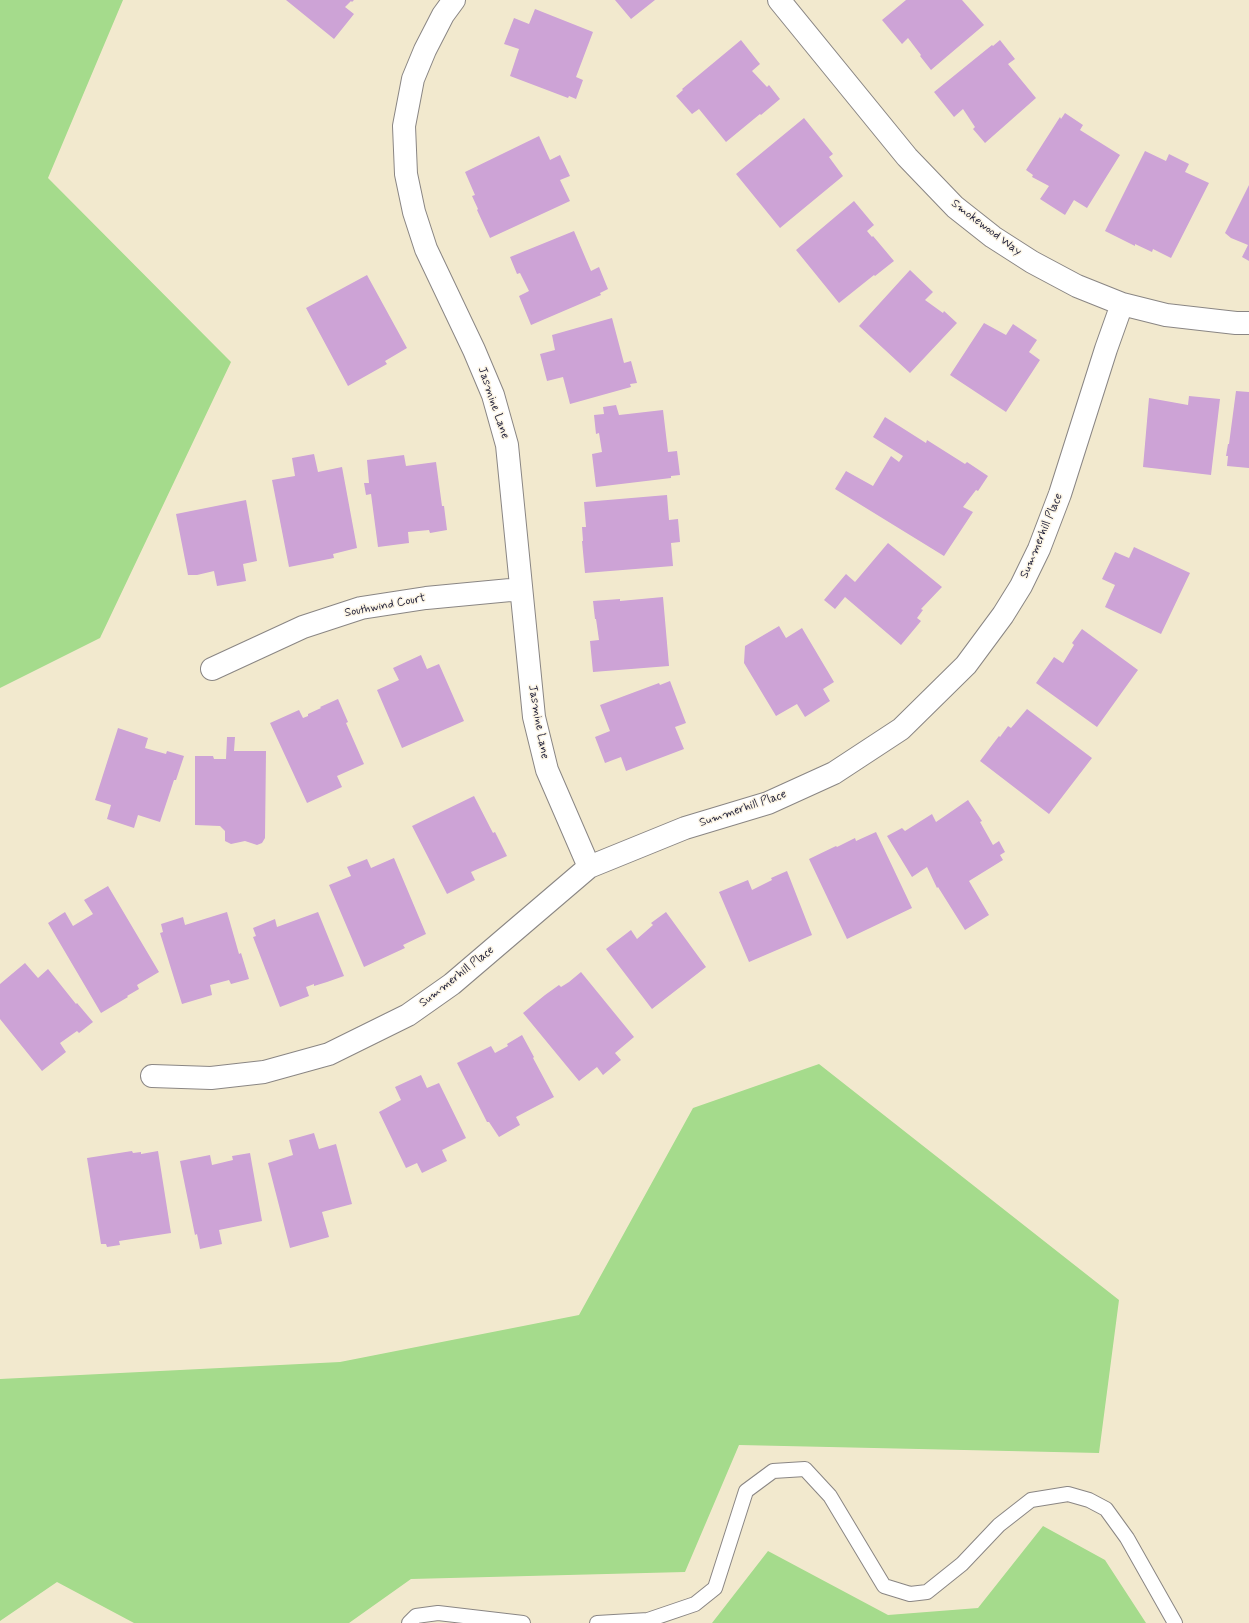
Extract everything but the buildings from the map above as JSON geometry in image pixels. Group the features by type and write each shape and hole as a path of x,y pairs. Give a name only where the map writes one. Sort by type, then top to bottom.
{"street":[{"name":"Jasmine Lane","path":"454,0 443,15 413,79 404,126 406,174 414,212 426,249 474,350 493,395 508,445 534,717 547,770 589,867"},
{"name":"Smokewood Way","path":"779,0 908,157 955,207 993,237 1032,262 1077,286 1122,304 1166,315 1236,323 1249,323"},
{"name":"Summerhill Place","path":"152,1076 210,1078 264,1072 329,1054 408,1014 452,984 589,867 685,828 768,803 834,773 901,729 966,665 1003,615 1021,586 1039,549 1060,494 1106,349 1122,304"},
{"name":"Southwind Court","path":"212,670 303,626 361,608 426,598 522,589"}],"lane":[{"path":"597,1623 648,1620 695,1604 715,1588 746,1491 773,1471 805,1469 830,1496 884,1586 910,1594 927,1592 962,1564 999,1525 1031,1500 1068,1494 1089,1500 1106,1509 1127,1538 1175,1623"},
{"path":"409,1623 416,1616 438,1613 523,1623"}],"green space":[{"path":"0,0 123,0 48,178 231,362 100,638 0,688"},
{"path":"819,1064 1119,1300 1099,1453 739,1445 685,1572 411,1579 349,1623 134,1623 57,1582 0,1621 0,1379 340,1362 579,1315 693,1108"},
{"path":"1043,1526 1105,1560 1146,1623 712,1623 768,1551 888,1615 978,1608"}]}
